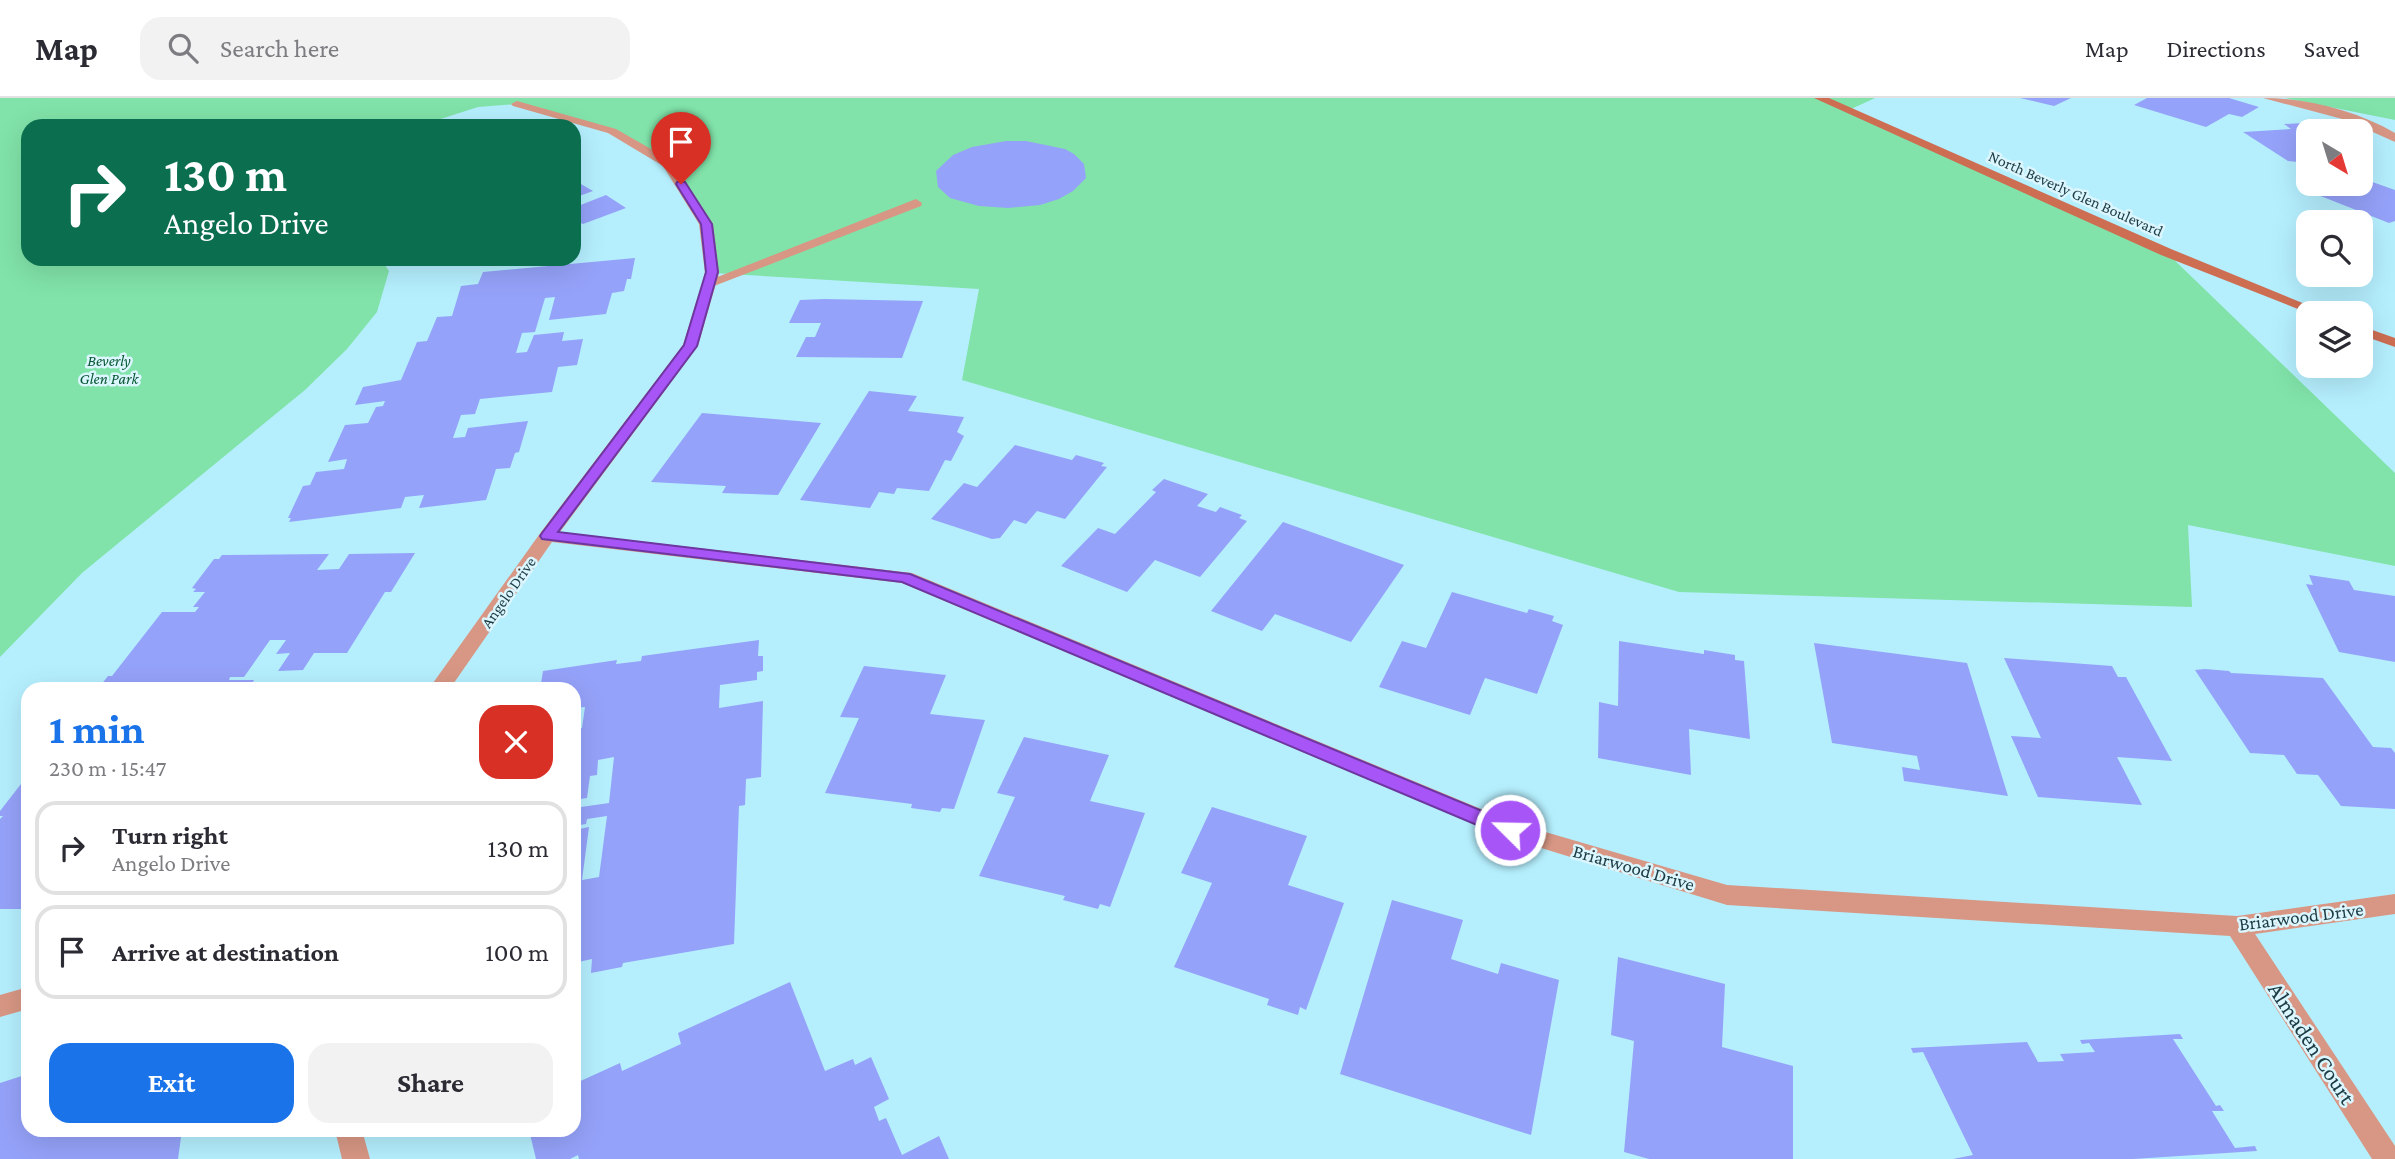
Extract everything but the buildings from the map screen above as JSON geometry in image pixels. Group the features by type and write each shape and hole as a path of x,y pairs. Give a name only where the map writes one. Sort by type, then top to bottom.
{"main road":[{"name":"North Beverly Glen Boulevard","path":"1820,98 2166,252 2296,303"},
{"path":"2373,335 2395,343"}],"street":[{"path":"2269,98 2367,124 2395,138"},
{"name":"Angelo Drive","path":"517,104 569,119"},
{"name":"Angelo Drive","path":"444,682 547,536 690,346 712,272 706,224 668,164 611,131 581,122"},
{"path":"709,283 916,203"},
{"name":"Briarwood Drive","path":"547,536 905,577 1510,830 1727,895 2236,926 2395,904"},
{"name":"Almaden Court","path":"2236,926 2388,1159"},
{"path":"0,1006 21,1000"},
{"path":"350,1137 356,1159"}],"green space":[{"name":"Beverly Glen Park","path":"0,98 1875,98 1849,110 2166,252 2395,473 2395,566 2188,525 2192,607 1679,592 962,380 979,289 712,273 706,224 668,164 612,131 581,122 581,119 570,119 518,104 478,107 441,119 21,119 21,266 386,266 389,271 377,312 347,349 305,390 82,573 0,657"},
{"path":"2285,98 2395,98 2395,120"}],"route":[{"path":"681,184 706,224 712,272 690,346 547,536 905,577 1510,830"}]}
